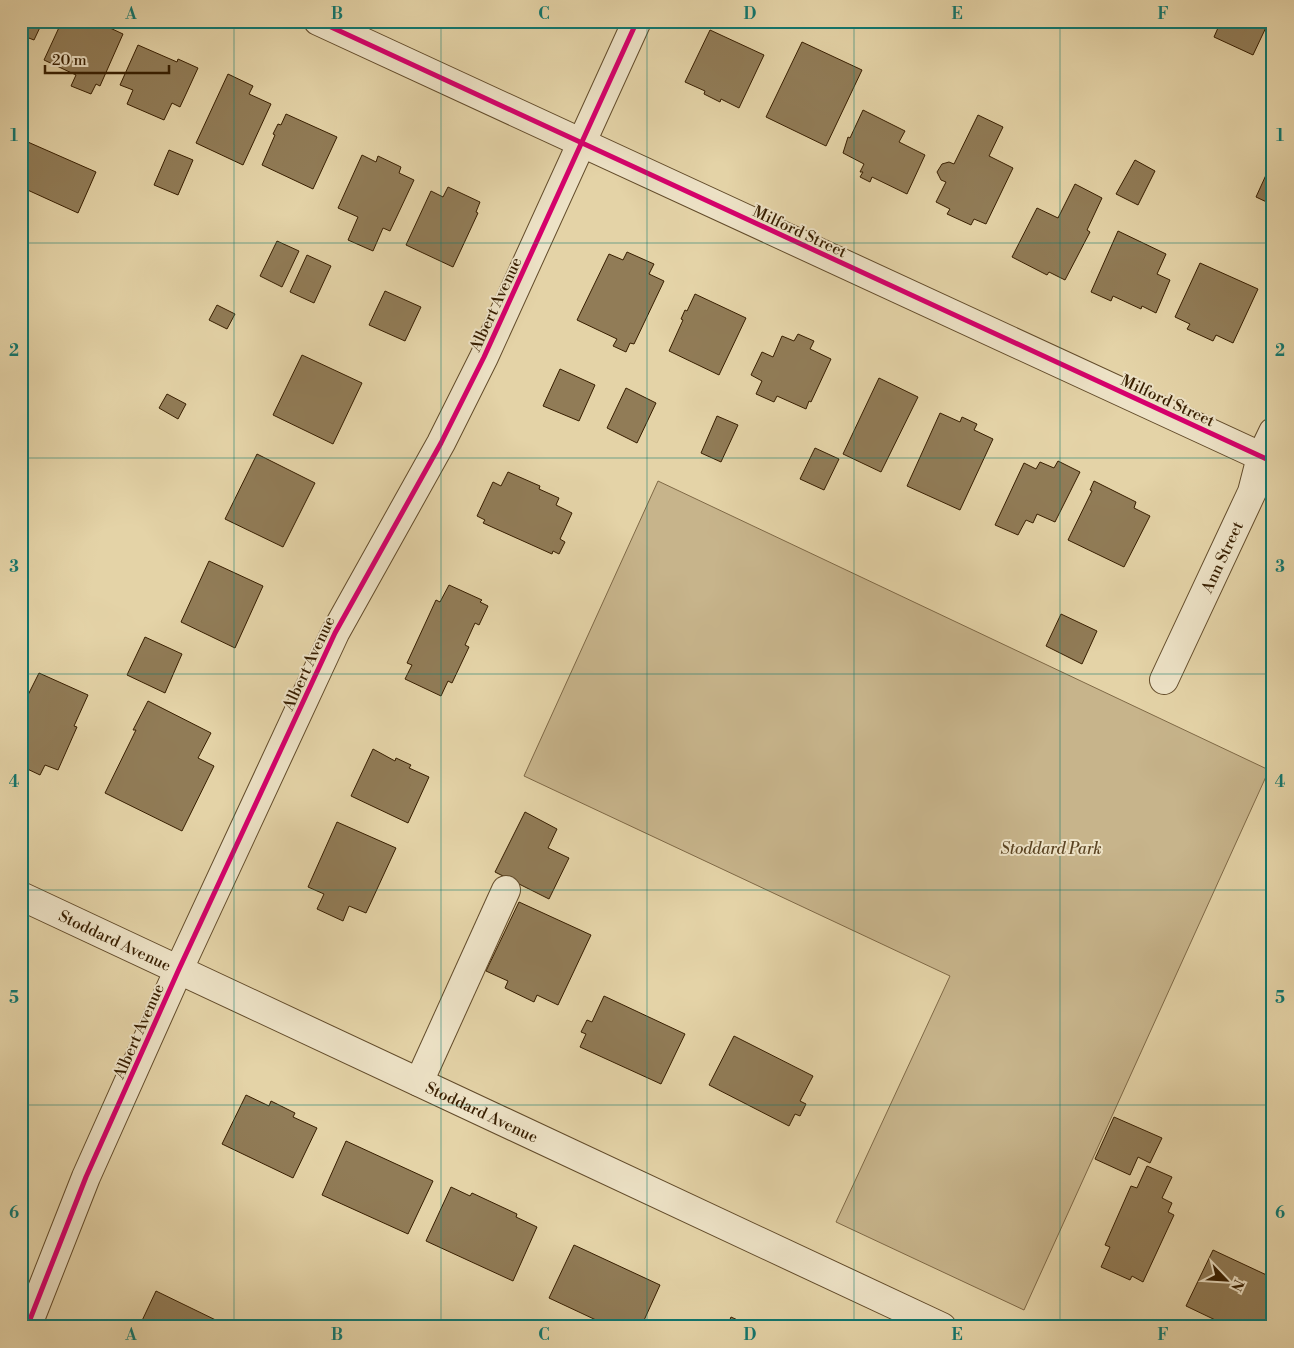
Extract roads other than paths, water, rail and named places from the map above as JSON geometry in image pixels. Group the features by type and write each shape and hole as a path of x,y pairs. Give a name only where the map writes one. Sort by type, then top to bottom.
{"street":[{"name":"Milford Street","path":"318,21 1267,459"},
{"name":"Albert Avenue","path":"27,1327 86,1177 179,969 334,633 441,443 484,358 637,21"},
{"name":"Ann Street","path":"1164,680 1267,459 1273,432"},
{"path":"420,1082 506,890"},
{"name":"Stoddard Avenue","path":"21,896 942,1327"}],"park label":[{"name":"Stoddard Park","path":"1051,848"}]}
